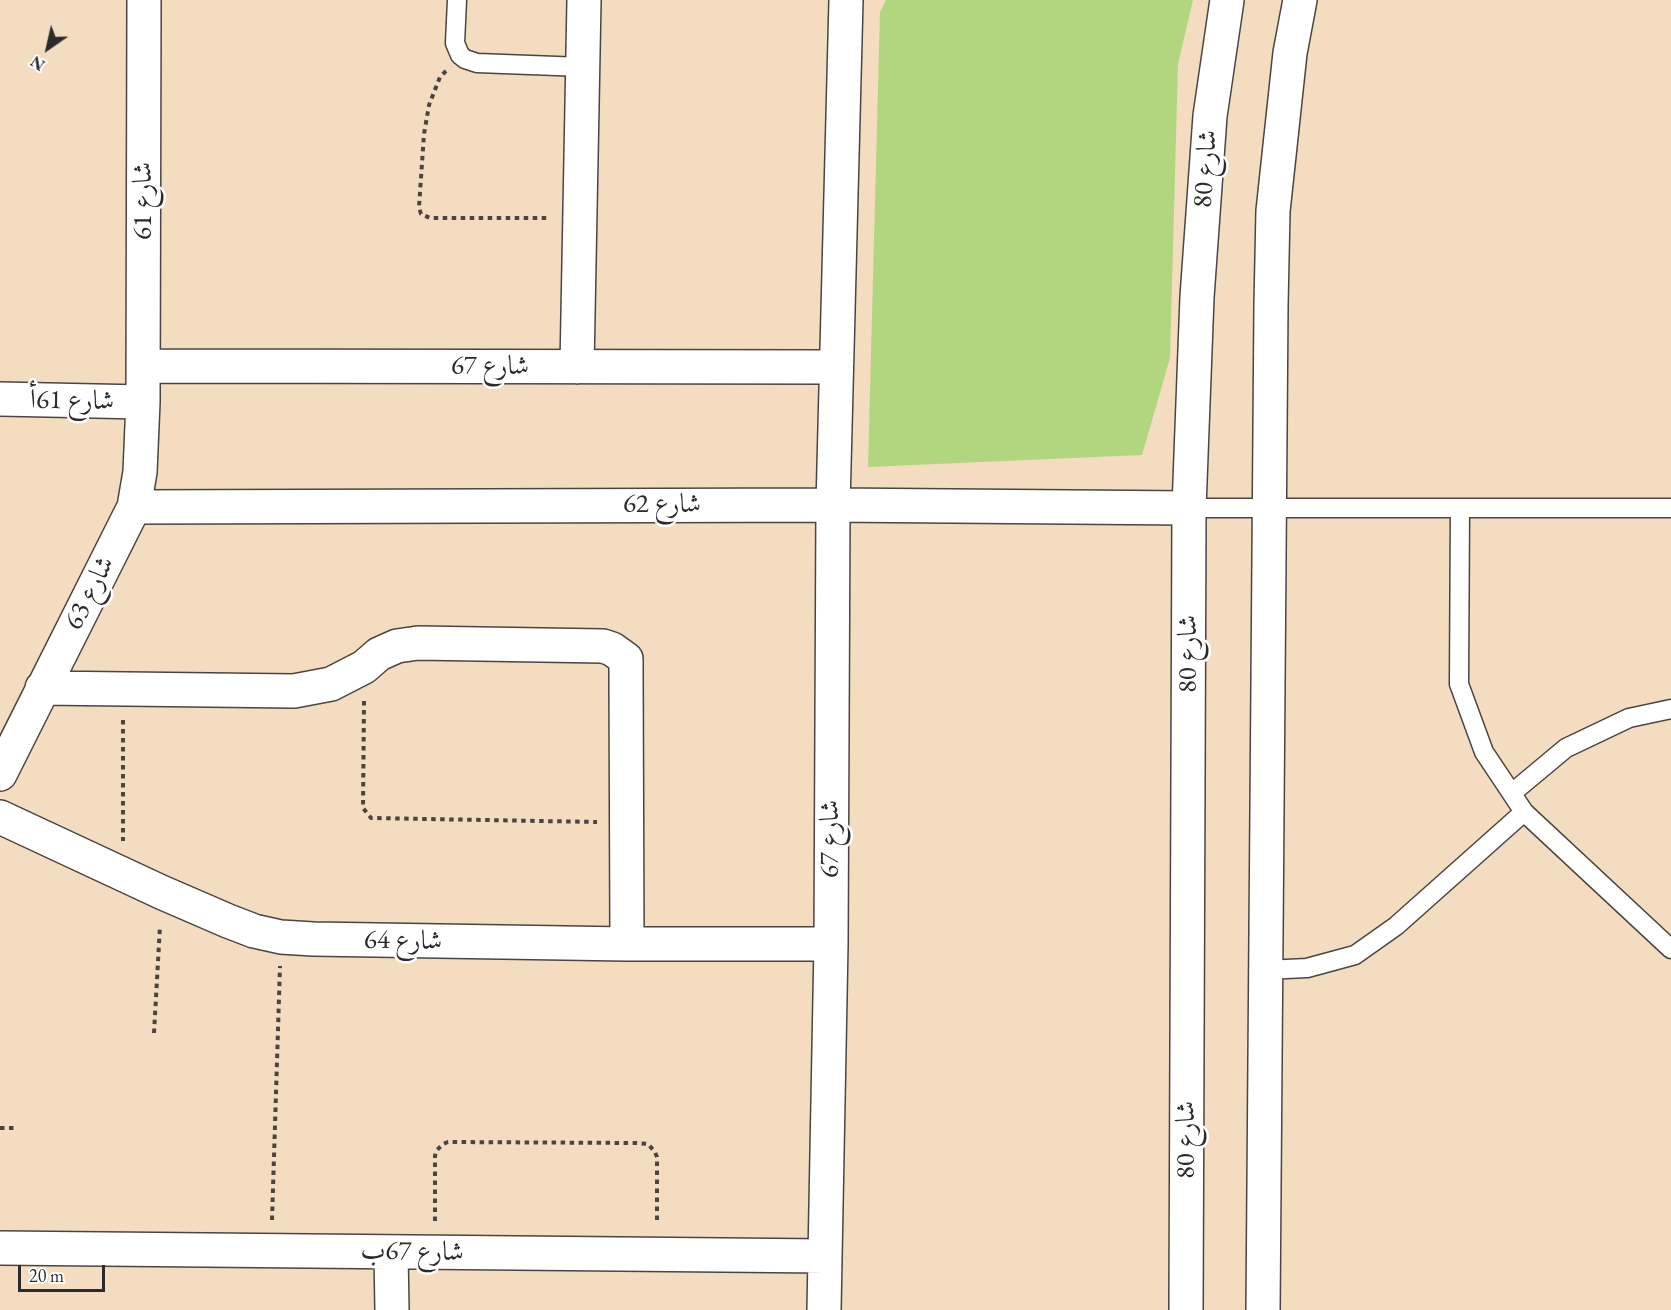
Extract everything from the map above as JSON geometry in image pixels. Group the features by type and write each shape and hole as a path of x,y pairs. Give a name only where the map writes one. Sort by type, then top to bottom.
{"street":[{"name":"شارع 61","path":"143,402 144,0"},
{"path":"577,367 584,0"},
{"name":"شارع 67","path":"824,1310 831,944 833,505 846,0"},
{"name":"شارع 80","path":"1186,1310 1189,508 1198,274 1210,116 1227,0"},
{"path":"1263,1310 1273,211 1290,53 1300,0"},
{"name":"شارع 67","path":"143,366 836,367"},
{"name":"شارع 61أ","path":"0,399 143,402"},
{"name":"شارع 63","path":"0,774 134,507 140,472 143,402"},
{"name":"شارع 62","path":"134,507 833,505 1189,508"},
{"path":"42,688 294,691 331,684 364,668 379,654 397,646 418,643 603,646 620,653 626,659 627,944"},
{"name":"شارع 64","path":"0,817 161,892 254,931 281,937 627,944 831,944"},
{"name":"شارع 67ب","path":"0,1248 825,1256"},
{"path":"391,1252 392,1310"}],"lane":[{"path":"457,0 455,43 460,55 465,59 477,63 583,67"},
{"path":"1189,508 1671,508"},
{"path":"1460,508 1459,684 1484,752 1524,812 1671,949"},
{"path":"1512,793 1566,748 1629,718 1671,709"},
{"path":"1265,970 1307,968 1355,955 1396,927 1524,812"}],"path":[{"path":"460,55 440,77 429,105 424,134 419,207 421,214 430,219 579,218"},
{"path":"364,668 363,808 370,818 627,823"},
{"path":"123,688 123,875"},
{"path":"154,1033 161,892"},
{"path":"272,1250 281,937"},
{"path":"0,1128 15,1128"},
{"path":"435,1252 435,1156 436,1151 443,1144 448,1142 638,1143 648,1144 657,1157 657,1254"}],"green space":[{"path":"886,0 1193,0 1178,64 1170,358 1142,455 868,467 880,12"}]}
